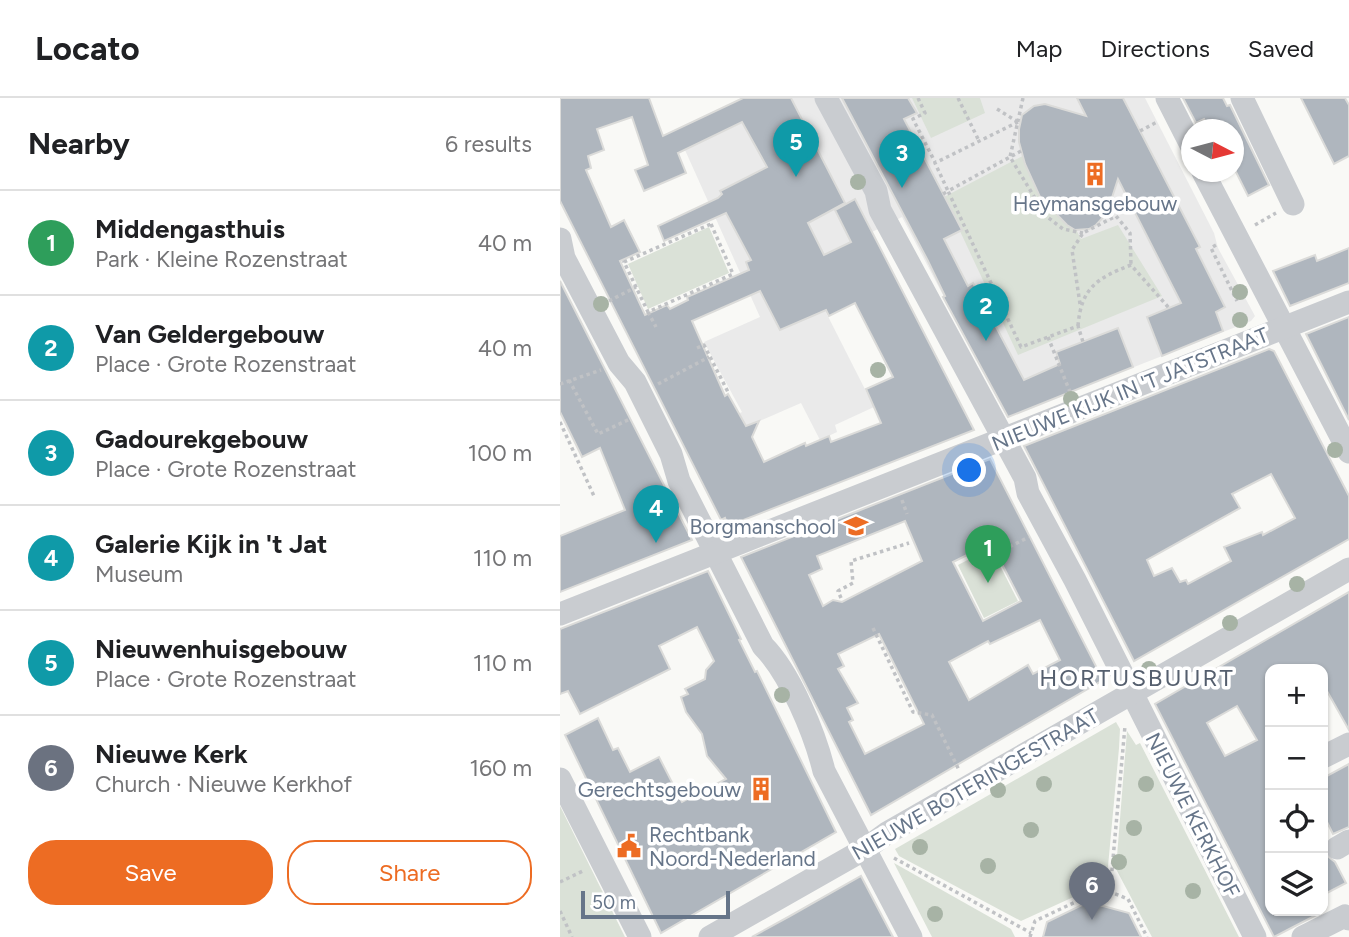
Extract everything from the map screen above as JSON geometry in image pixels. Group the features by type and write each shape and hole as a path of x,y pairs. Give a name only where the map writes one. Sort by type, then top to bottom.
{"street":[{"name":"NIEUWE KERKHOF","path":"827,98 876,191 880,210 1025,478 1028,493 1255,937"},
{"path":"1167,98 1181,125"},
{"path":"1242,98 1293,204"},
{"path":"1206,182 1225,240 1286,328 1349,452"},
{"path":"560,239 564,258 619,363 635,382 645,401 671,454 679,481 763,646 777,660 819,748 824,771 911,937"},
{"name":"NIEUWE KIJK IN 'T JATSTRAAT","path":"560,614 1349,302"},
{"name":"NIEUWE BOTERINGESTRAAT","path":"710,937 1349,569"},
{"path":"1328,754 1349,744"},
{"path":"560,779 640,937"},
{"path":"1303,937 1345,916 1349,919"}],"path":[{"path":"918,98 925,113 913,120 1021,347 1078,326"},
{"path":"958,98 979,141"},
{"path":"1023,98 1010,157 1046,216 1063,229 1083,233"},
{"path":"997,109 1017,122"},
{"path":"935,163 1017,122"},
{"path":"1140,131 1156,122"},
{"path":"943,194 1021,151"},
{"path":"1237,301 1211,248 1293,204"},
{"path":"1083,342 1078,326 1080,304 1072,250 1083,233 1116,216 1130,233 1131,265 1169,308"},
{"path":"648,312 733,274 711,224 624,262 648,312 656,327"},
{"path":"1080,304 1102,276 1131,265"},
{"path":"591,309 636,287"},
{"path":"1048,337 1065,375 1075,411"},
{"path":"697,348 704,345 725,381 728,392"},
{"path":"569,380 598,434 709,357"},
{"path":"560,384 619,363"},
{"path":"560,422 594,496"},
{"path":"997,554 1047,528"},
{"path":"841,598 838,591 853,583 851,561 909,543"},
{"path":"873,628 913,712 932,715 967,787"},
{"path":"1110,892 1124,730 1131,693"},
{"path":"865,849 896,858 1030,935 1035,921 1103,889 1128,899 1147,937"},
{"path":"560,882 601,862"},
{"path":"560,911 572,937"}],"shaded area":[{"path":"784,98 1145,98 1181,168 1181,182 1188,182 1214,233 1218,248 1255,316 1251,321 1007,417 902,217 854,241 809,279 874,407 835,425 837,432 820,440 801,403 741,429 734,416 742,412 704,342 760,317 685,150 781,104"},
{"path":"912,98 980,98 985,113 931,138"},
{"path":"1034,150 1081,239 1118,225 1162,296 1018,355 944,197"},
{"path":"709,227 729,273 648,309 628,264"},
{"path":"991,548 1018,601 984,618 958,565"},
{"path":"1116,722 1120,729 1119,748 1107,877 1104,883 1021,921 899,856 895,849"},
{"path":"1127,731 1136,745 1140,743 1239,937 1152,937 1116,869"},
{"path":"560,806 625,937 560,937"},
{"path":"894,863 1011,929 1015,937 932,937"}],"building":[{"path":"560,98 649,98 663,136 743,98 791,98 845,203 808,223 824,255 851,242 835,210 855,199 974,430 728,526 725,518 721,520 560,201","holes":["632,117 648,165 635,170 644,191 686,173 678,153 742,122 767,167 720,191 722,194 718,198 658,226 664,241 726,213 751,260 746,262 749,270 687,297 688,300 670,309 667,305 645,315 620,261 640,252 624,220 611,227 586,170 591,168 588,156 604,150 597,129","760,291 780,330 826,310 829,316 855,303 893,377 866,389 881,423 831,442 829,436 806,446 805,443 764,462 752,437 759,421 746,426 728,394 725,396 692,321"]},
{"path":"842,98 908,98 917,113 904,119 962,230 944,239 968,286 973,283 1024,380 1060,364 1056,352 1118,328 1133,367 1008,417 943,297 945,296 927,259"},
{"name":"Heymansgebouw","path":"1077,98 1123,98 1200,247 1196,249 1225,307 1216,312 1223,331 1162,356 1147,317 1181,303 1118,179 1107,213 1089,229 1075,230 1067,225 1040,197 1025,164 1019,142 1022,115 1034,106 1045,104 1086,116"},
{"path":"1183,98 1223,98 1237,119 1204,119 1194,119"},
{"path":"1301,98 1345,98 1349,105 1349,156 1334,164"},
{"path":"1244,134 1269,185 1248,196 1241,182 1244,182"},
{"path":"1349,248 1349,283 1290,306 1273,271 1315,255 1317,261"},
{"path":"560,281 692,540 560,592 560,536 625,510 600,448 582,457 560,412"},
{"path":"1349,317 1349,420 1306,334"},
{"path":"1269,349 1274,351 1349,496 1349,539 1134,661 1024,446","holes":["1271,474 1295,518 1263,535 1262,532 1224,547 1231,561 1188,584 1186,580 1180,582 1172,568 1154,576 1147,560 1240,508 1232,494"]},
{"path":"990,459 1103,680 871,815 741,557","holes":["905,521 922,561 842,602 833,600 823,606 809,575 822,569 817,556","991,543 1021,601 983,621 953,562","1040,620 1060,660 1033,674 1028,665 969,700 949,662 988,641 990,644","879,634 924,724 865,754 849,722 853,720 847,708 858,703 838,669 844,666 838,654"]},
{"name":"Gerechtsgebouw","path":"708,571 741,639 739,640 836,832 661,933 565,735 598,718 613,750 618,748 630,772 659,757 682,802 726,779 707,756 702,734 686,712 681,697 688,694 685,689 705,679 706,670 714,661 697,627 659,646 670,669 580,714 568,691 560,694 560,629"},
{"path":"1349,592 1349,730 1328,693 1328,664 1265,664 1265,916 1314,916 1274,937 1155,704","holes":["1237,706 1257,740 1225,756 1207,723"]},
{"path":"1349,764 1349,827 1333,834 1328,824 1328,775"},
{"path":"1328,856 1335,862 1346,883 1328,892"},
{"path":"861,876 893,937 752,937 790,916"},
{"path":"1088,902 1129,913 1141,937 1043,937 1047,922"}],"place":[{"name":"Heymansgebouw","path":"1095,174"},
{"name":"Nieuwenhuisgebouw","path":"796,177"},
{"name":"Gadourekgebouw","path":"902,188"},
{"name":"Van Geldergebouw","path":"986,341"},
{"name":"Borgmanschool","path":"856,526"},
{"name":"Galerie Kijk in 't Jat","path":"656,543"},
{"name":"Middengasthuis","path":"988,583"},
{"name":"Gerechtsgebouw","path":"761,789"},
{"name":"Rechtbank Noord-Nederland","path":"629,846"},
{"name":"Nieuwe Kerk","path":"1092,920"}],"district":[{"name":"HORTUSBUURT","path":"1137,677"}]}
